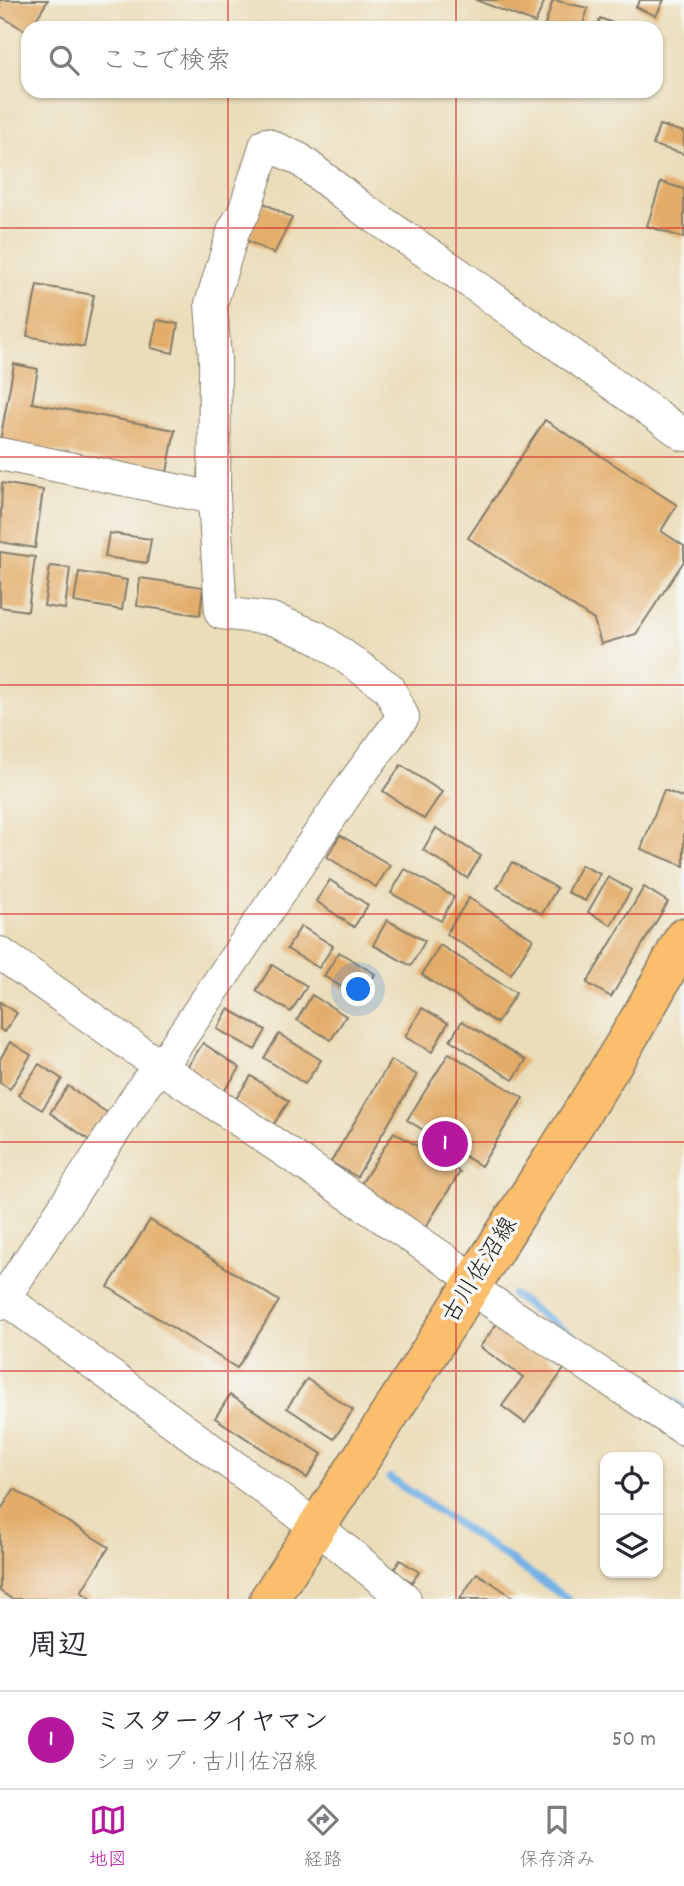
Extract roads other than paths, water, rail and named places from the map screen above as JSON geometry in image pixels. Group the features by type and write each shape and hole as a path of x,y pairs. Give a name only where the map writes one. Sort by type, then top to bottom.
{"main road":[{"name":"古川佐沼線","path":"269,1599 317,1528 608,1070 665,975 684,937"}],"street":[{"path":"405,1599 317,1528 2,1299 146,1083 161,1067 353,784 403,717 389,688 317,636 272,619 221,613 214,498 215,359 211,304 234,229 244,212 266,144 299,159 359,206 684,435"},
{"path":"0,454 214,498"},
{"path":"0,953 684,1429"}],"waterway":[{"path":"513,1295 574,1337"},
{"path":"672,1401 684,1409"},
{"path":"390,1478 568,1599"}],"place":[{"name":"ミスタータイヤマン","path":"445,1144"}]}
